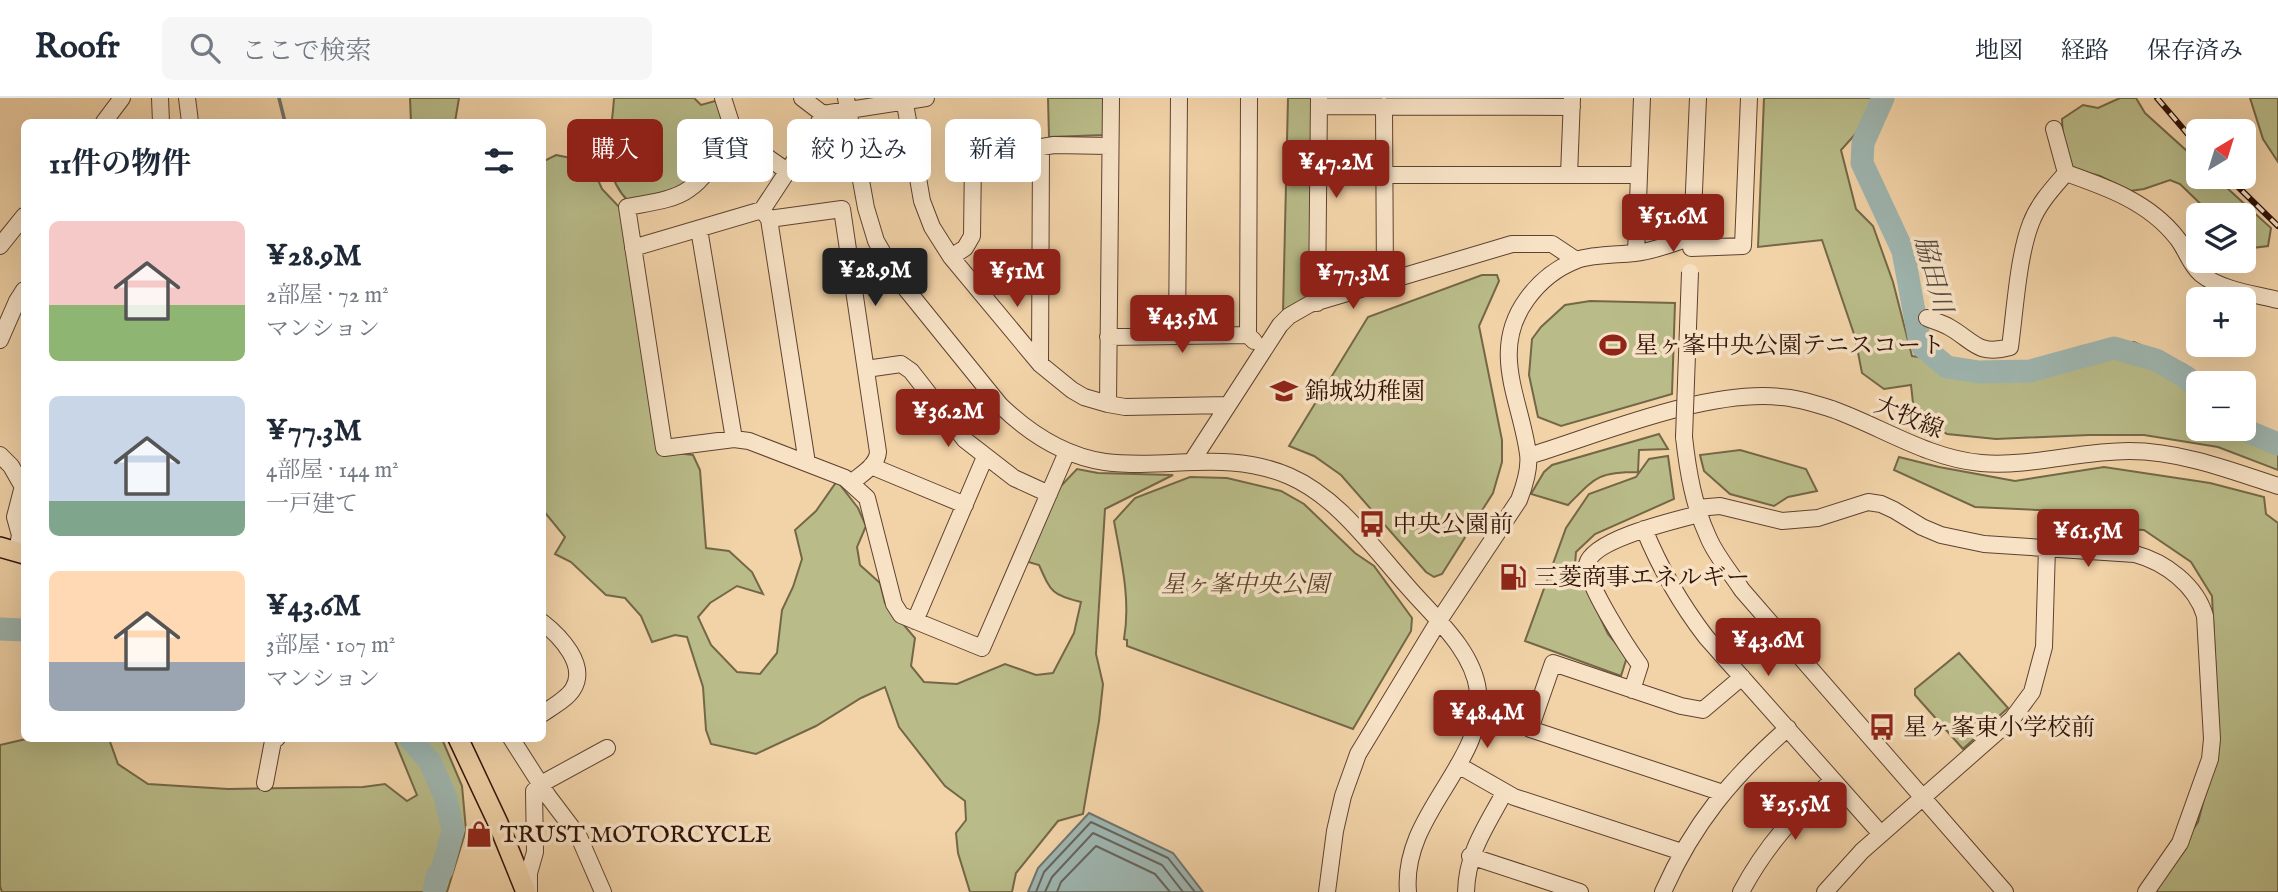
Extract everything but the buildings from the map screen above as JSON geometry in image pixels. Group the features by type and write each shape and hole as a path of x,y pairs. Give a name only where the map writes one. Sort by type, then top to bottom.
{"main road":[{"path":"460,742 528,892"}],"street":[{"path":"106,119 122,98"},
{"path":"160,98 161,119"},
{"path":"187,98 190,119"},
{"path":"723,98 730,119"},
{"path":"802,98 823,114"},
{"path":"820,119 823,114 847,104 926,98"},
{"path":"1108,404 1111,98"},
{"path":"1177,336 1179,98"},
{"path":"1248,335 1249,98"},
{"path":"1636,253 1642,98"},
{"path":"1699,98 1684,438 1691,489 1698,511 1710,541 1742,590 2006,892"},
{"path":"1327,892 1335,831 1357,754 1438,622 1519,500 1524,487 1529,456 1508,361 1509,341 1523,304 1538,284 1554,271 1576,260 1691,243 1742,246 1749,98"},
{"path":"905,100 922,201 932,227 951,257 1040,364 1072,390 1084,397 1108,404 1125,407 1228,405"},
{"path":"1317,303 1319,102 1384,106 1572,103 1569,175"},
{"path":"847,104 876,241 898,279 1000,405 1035,434 1067,452 1104,461 1229,461 1267,468 1289,476 1315,490 1350,523 1465,655 1478,691 1476,729 1420,830 1411,859 1408,892"},
{"path":"1384,106 1385,282"},
{"path":"2054,129 2066,173"},
{"path":"1041,147 1109,146"},
{"path":"787,173 766,214 807,463"},
{"path":"2066,173 2136,202 2178,239 2202,274 2237,290 2278,300"},
{"path":"1927,318 1948,327 1980,349 1999,350 2010,347 2031,224 2045,198 2066,173"},
{"path":"1384,175 1638,175"},
{"path":"698,182 677,195 627,207 664,448 734,439 765,446 845,478 867,498 894,604 901,614 982,648 1067,452"},
{"path":"951,257 965,248 972,236 973,182"},
{"path":"1040,364 1041,182"},
{"path":"633,248 766,214 842,209 878,452 878,457 871,466 851,483"},
{"path":"0,246 21,220"},
{"path":"699,229 734,439"},
{"path":"1192,461 1280,325 1289,316 1317,303 1512,244 1552,244 1576,260"},
{"path":"0,340 21,295"},
{"path":"1108,337 1248,335 1265,349"},
{"path":"866,369 901,365 911,371 965,440 1014,478 1049,494"},
{"name":"大牧線","path":"1529,456 1657,415 1731,398 1770,396 1832,409 1932,452 1962,460 1979,463 2019,463 2101,453 2146,452 2221,467 2278,486"},
{"path":"0,455 21,481"},
{"path":"915,621 985,457"},
{"path":"871,466 965,505"},
{"path":"14,550 20,535 15,517 21,496"},
{"path":"1632,690 1640,665 1620,636 1587,568 1591,557 1644,529 1698,511 1720,506 1782,521 1818,518 1868,502 1881,504 1941,535 1984,544 2135,554 2152,559 2191,589 2201,602 2205,616 2213,739 2210,759 2180,843 2146,892"},
{"path":"1644,529 1659,565 1682,605 1706,636 1881,834"},
{"path":"1825,892 1843,870 1881,834 2012,719 2032,692 2042,663 2044,647 2047,548"},
{"path":"546,626 568,649 578,668 573,690 546,711"},
{"path":"1723,793 1530,729 1553,663 1681,706 1703,710 1742,677"},
{"path":"1663,892 1682,852 1723,793 1754,757 1788,729"},
{"path":"265,783 273,742"},
{"path":"514,742 579,837 603,892"},
{"path":"528,892 529,873 535,852 534,791 541,784 607,748"},
{"path":"1458,765 1504,793 1682,852"},
{"path":"1741,892 1775,838 1789,821 1833,780"},
{"path":"1466,892 1470,856 1504,793"},
{"path":"1470,856 1580,892"}],"green space":[{"path":"410,98 459,98 456,119 411,119"},
{"path":"614,98 694,98 701,105 715,101 719,104 723,119 677,119 677,182 687,182 666,193 629,202 615,182 663,182 663,119 612,119"},
{"path":"1048,98 1103,98 1104,135 1049,137"},
{"path":"1288,98 1312,98 1310,293 1305,301 1283,313"},
{"path":"1764,98 1872,98 1860,129 1841,150 1856,209 1873,226 1893,282 1912,356 2018,371 2082,346 2134,342 2186,365 2190,371 2186,371 2186,441 2256,441 2256,432 2278,442 2278,470 2218,447 2144,435 1996,439 1947,434 1914,412 1911,385 1884,389 1862,373 1855,337 1822,240 1758,247"},
{"path":"2120,98 2136,98 2145,113 2186,150 2186,189 2228,189 2244,203 2200,203 2180,184 2170,180 2130,191 2100,176 2073,169 2063,138 2062,119 2083,105 2098,108"},
{"path":"2250,98 2278,98 2278,162 2263,139"},
{"path":"556,155 567,157 567,182 599,182 622,210 661,454 693,455 700,470 706,548 729,551 752,572 763,594 737,586 710,603 698,617 711,645 737,672 760,674 777,653 782,610 802,559 795,530 816,511 837,481 858,508 866,526 857,547 860,565 880,583 885,603 915,638 911,666 924,682 957,684 1005,664 1036,675 1053,673 1074,633 1081,602 1058,594 1050,587 1039,565 1025,561 1057,490 1077,469 1098,473 1173,475 1105,509 1096,654 1103,684 1083,814 1058,821 1016,873 1012,892 970,892 958,853 956,833 966,820 965,801 945,786 899,727 885,687 861,698 816,726 756,754 711,744 706,730 703,687 687,637 675,635 652,642 641,616 625,598 606,595 571,562 555,554 565,537 546,514 546,160"},
{"path":"2256,214 2271,228 2268,246 2256,248"},
{"name":"星ヶ峯中央公園","path":"1482,275 1497,275 1499,281 1479,326 1502,440 1502,462 1493,493 1442,574 1434,577 1426,572 1341,475 1314,456 1289,446 1368,317"},
{"path":"1590,301 1675,303 1672,394 1561,426 1538,417 1529,375 1532,339 1565,305"},
{"path":"1659,434 1668,449 1639,450 1638,472 1614,473 1598,478 1568,505 1531,494 1544,472 1552,465"},
{"path":"1740,450 1806,469 1817,491 1788,497 1774,506 1730,494 1704,471 1700,455"},
{"path":"1668,456 1674,499 1595,534 1576,552 1575,565 1608,634 1627,657 1621,676 1525,641 1566,528 1589,494 1636,477 1649,459"},
{"path":"1899,457 2015,481 2104,467 2210,483 2264,497 2266,514 2278,523 2278,892 2151,892 2198,822 2219,742 2212,596 2191,562 2144,530 2087,527 2061,511 1975,507 1894,470"},
{"name":"星ヶ峯中央公園","path":"1190,477 1227,478 1281,491 1304,504 1355,553 1374,566 1412,618 1411,631 1353,729 1127,646 1127,640 1124,639 1124,580 1114,521 1135,498"},
{"path":"1959,653 2008,708 1963,749 1915,695 1915,689"},
{"path":"21,740 110,742 118,764 148,784 228,789 363,787 385,784 407,801 417,795 395,742 443,742 462,786 466,830 447,892 2,892 0,745"}],"water":[{"path":"1089,813 1173,853 1203,892 1028,892 1038,868"}],"waterway":[{"path":"279,98 284,119"},
{"name":"脇田川","path":"1883,98 1863,143 1862,163 1903,251 1923,347 1947,367 1979,372 2030,371 2114,348 2156,360 2186,377"},
{"name":"脇田川","path":"2256,435 2278,444"},
{"path":"0,629 21,630"},
{"path":"413,742 430,762 445,796 453,830 434,892"}],"railway":[{"path":"2157,98 2186,132"},
{"path":"2240,189 2278,226"}],"place":[{"name":"星ヶ峯中央公園テニスコート","path":"1613,345"},
{"name":"錦城幼稚園","path":"1284,391"},
{"name":"中央公園前","path":"1372,524"},
{"name":"三菱商事エネルギー","path":"1513,577"},
{"name":"星ヶ峯東小学校前","path":"1882,727"},
{"name":"TRUST MOTORCYCLE","path":"479,834"}]}
